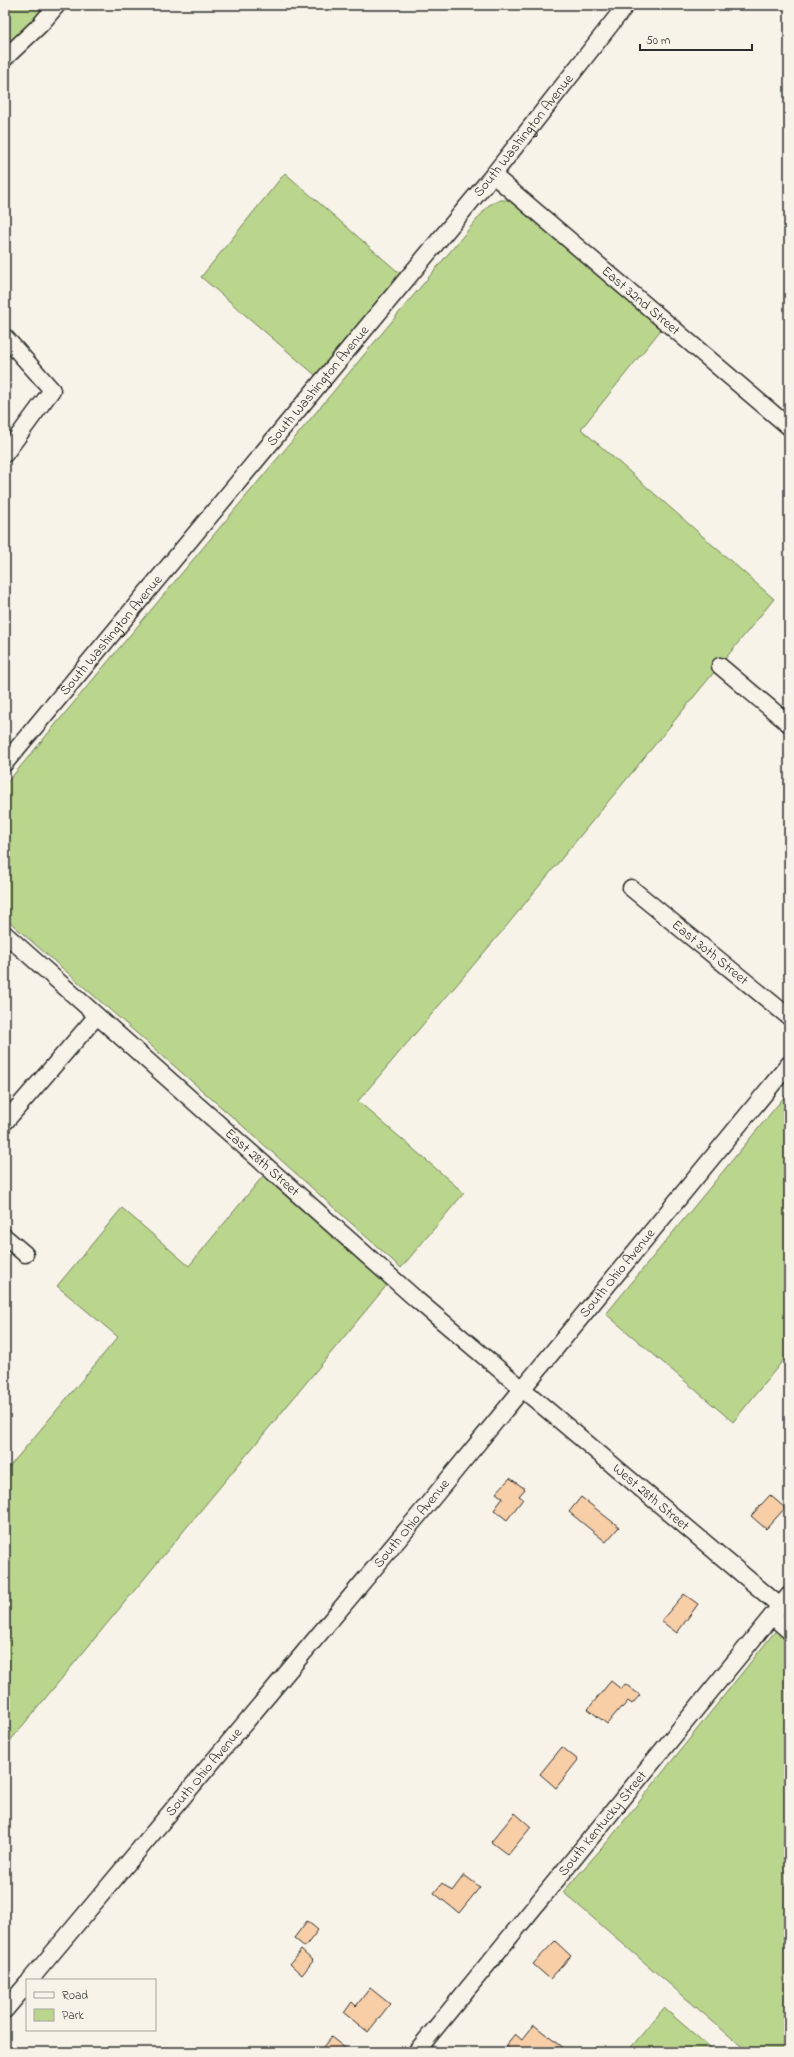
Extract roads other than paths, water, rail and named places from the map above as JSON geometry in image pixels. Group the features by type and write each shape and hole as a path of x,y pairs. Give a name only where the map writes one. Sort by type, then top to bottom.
{"street":[{"path":"5,58 40,25 57,5"},
{"name":"South Washington Avenue","path":"5,763 493,175 626,5"},
{"name":"East 32nd Street","path":"493,175 789,427"},
{"path":"5,337 52,390 5,454"},
{"path":"720,666 789,724"},
{"name":"East 30th Street","path":"631,888 789,1017"},
{"name":"East 28th Street","path":"5,934 96,1017 417,1300 522,1389"},
{"path":"5,1122 96,1017"},
{"name":"South Ohio Avenue","path":"31,1979 522,1389 789,1064"},
{"path":"5,1237 25,1254"},
{"name":"West 28th Street","path":"522,1389 780,1606 789,1631"},
{"name":"South Kentucky Street","path":"416,2052 780,1606"},
{"path":"5,2010 26,1985"}]}
